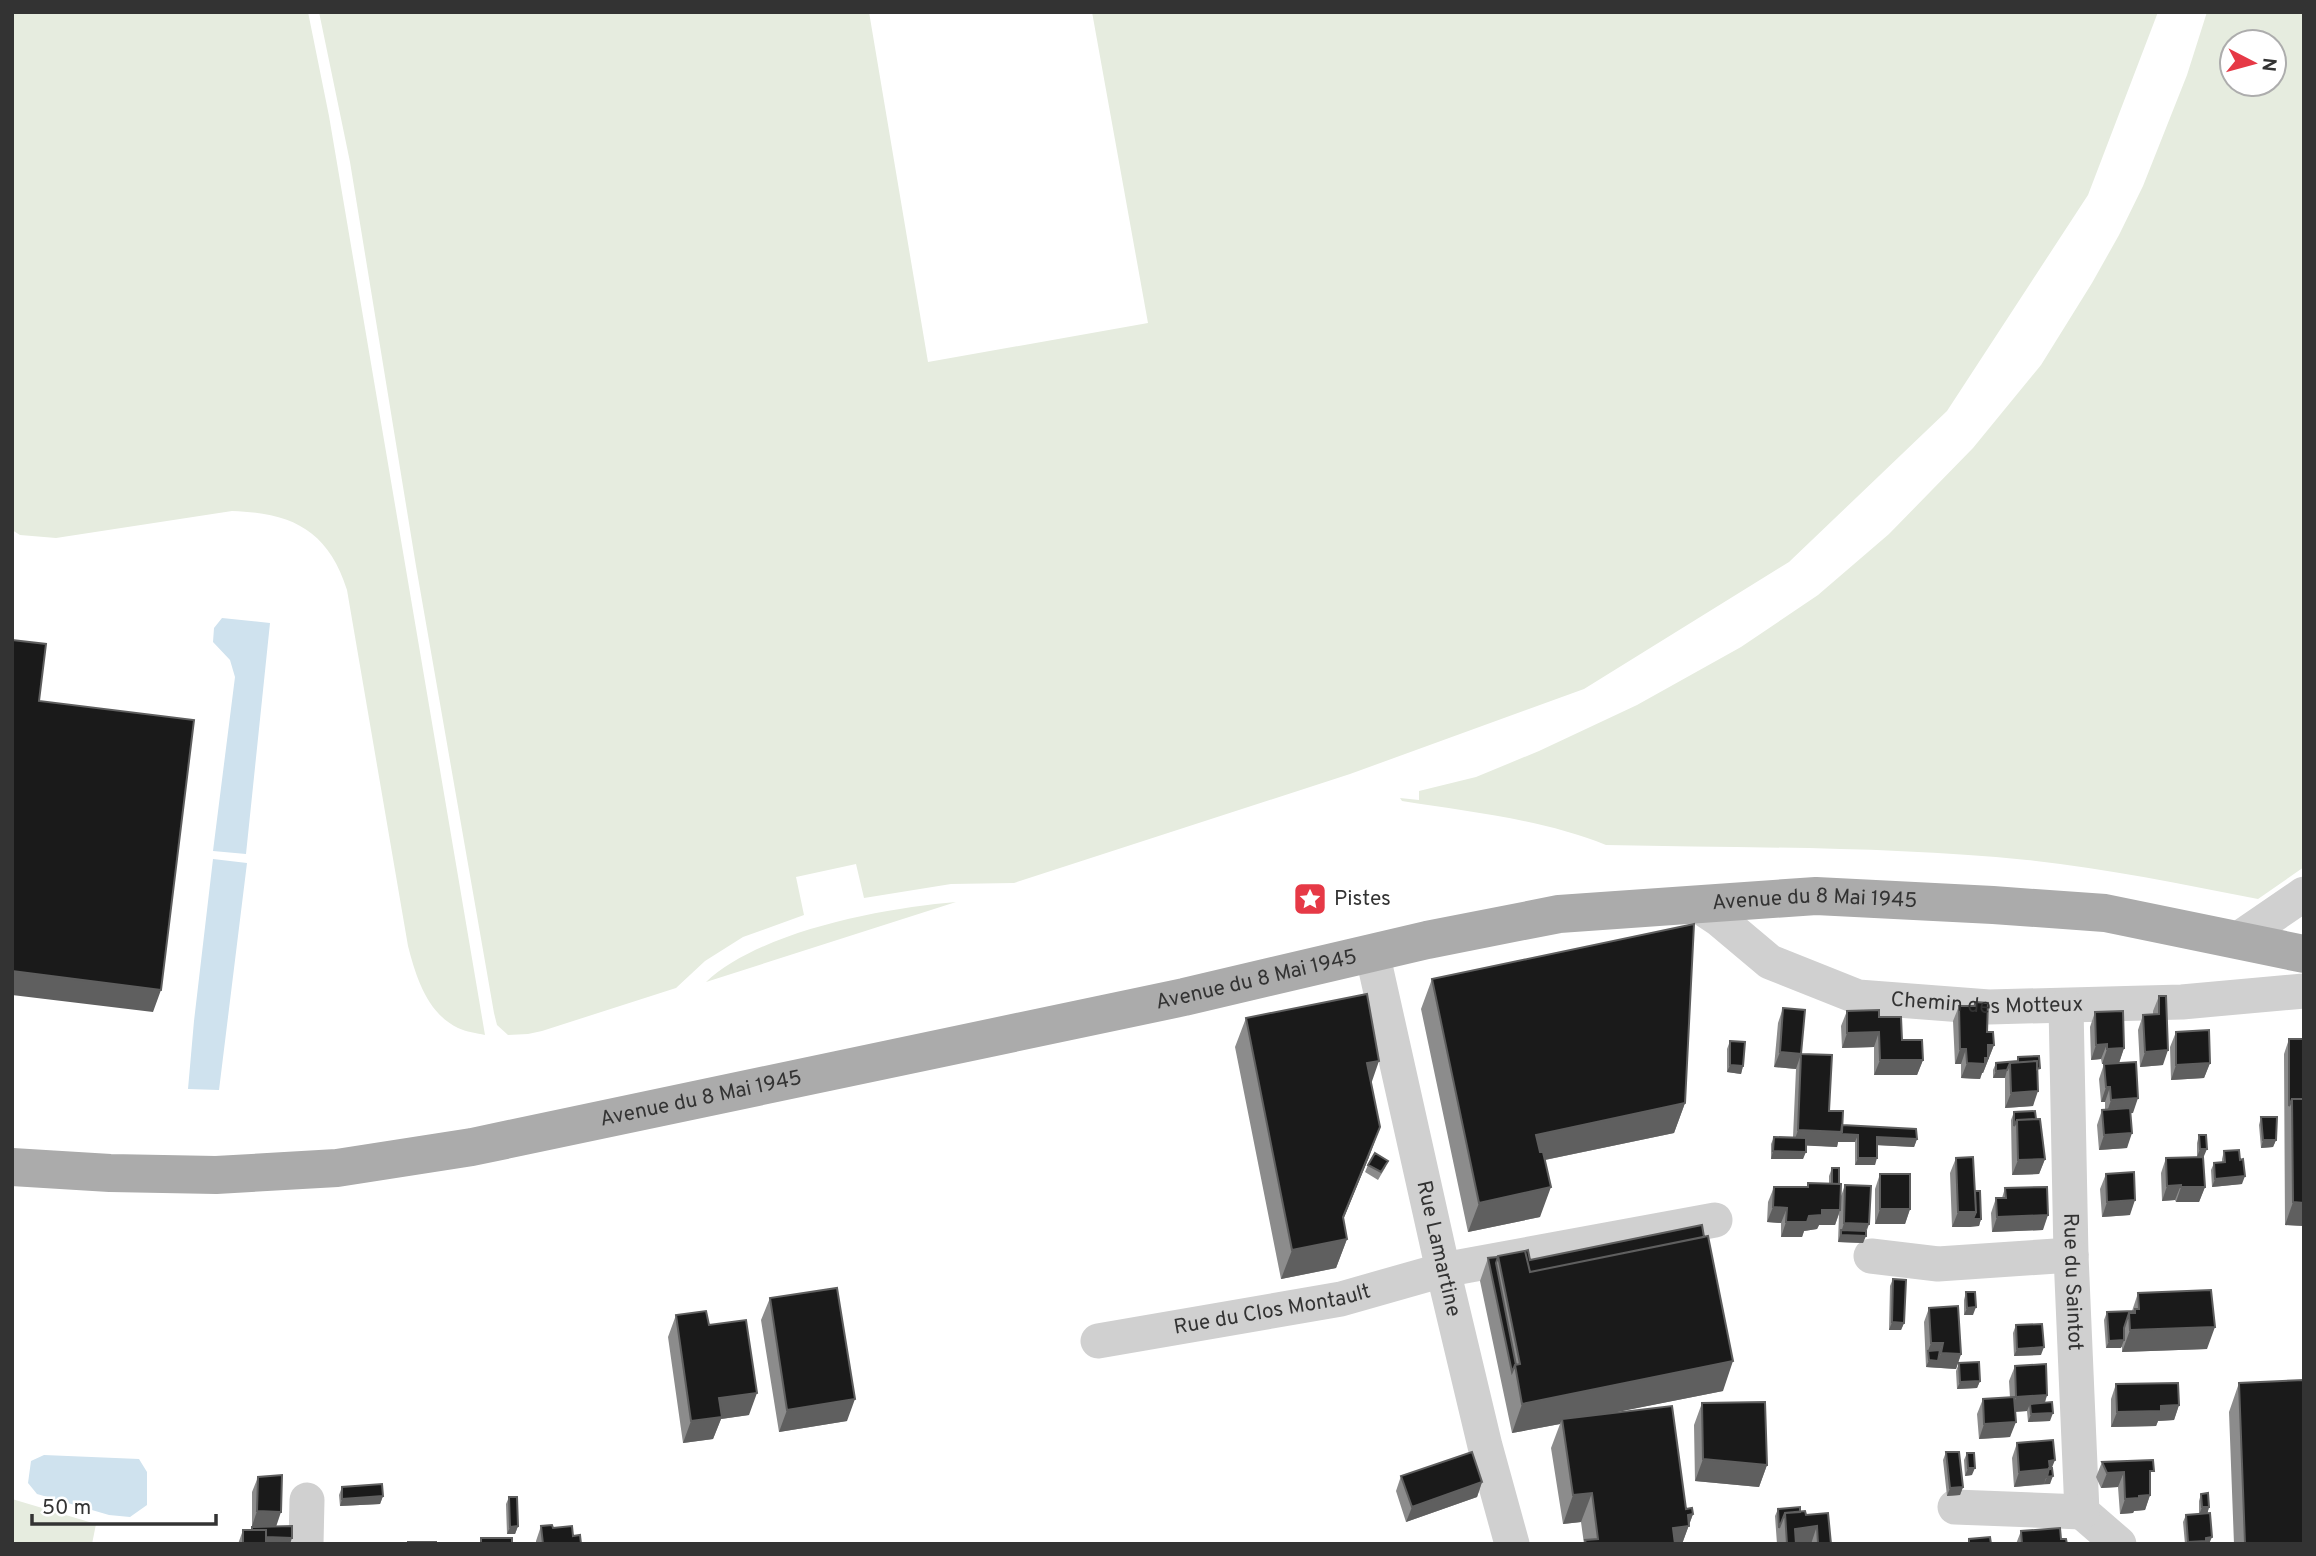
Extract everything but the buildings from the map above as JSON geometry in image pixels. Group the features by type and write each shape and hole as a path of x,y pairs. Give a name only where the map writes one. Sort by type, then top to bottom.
{"main road":[{"name":"Avenue du 8 Mai 1945","path":"12,1167 110,1173 216,1175 337,1168 472,1147 1184,997 1372,952 1559,914 1816,896 1993,905 2105,913 2304,954"}],"street":[{"path":"2237,940 2304,894"},
{"name":"Chemin des Motteux","path":"1696,904 1720,920 1770,962 1858,998 1989,1007 2066,1006 2182,1002 2304,991"},
{"name":"Rue Lamartine","path":"1372,952 1443,1270 1485,1446 1512,1544"},
{"name":"Rue du Saintot","path":"2066,1006 2071,1255 2082,1512"},
{"name":"Rue du Clos Montault","path":"1098,1341 1341,1299 1443,1270 1715,1220"},
{"path":"1871,1256 1938,1264 2071,1255"},
{"path":"306,1544 307,1500"},
{"path":"1955,1507 2082,1512 2119,1544"}],"shaded area":[{"path":"12,12 308,12 329,116 485,1035 458,1028 438,1013 424,993 415,970 408,946 347,590 339,569 318,539 290,521 232,511 56,538 20,535 12,530"},
{"path":"319,12 869,12 928,362 1148,323 1092,12 2158,12 2088,195 1947,411 1789,562 1584,689 1350,774 1014,883 951,884 864,898 856,864 796,877 804,915 743,937 705,961 676,988 542,1031 508,1035 497,1025 494,1013 416,566 350,162"},
{"path":"2207,12 2304,12 2304,867 2258,899 2085,867 1974,855 1816,848 1606,845 1531,823 1402,801 1400,798 1419,800 1419,791 1476,777 1637,705 1741,647 1818,595 1889,534 1973,448 2041,365 2092,283 2143,186 2187,75"},
{"path":"956,902 706,982 729,964 758,949 824,925 894,910"},
{"path":"12,1499 96,1524 92,1544 12,1544"}],"water":[{"path":"222,618 270,623 246,854 213,851 235,677 230,660 213,642 214,628"},
{"path":"213,859 247,863 219,1090 188,1089 194,1021"},
{"path":"44,1455 139,1459 147,1472 147,1505 130,1517 109,1515 37,1494 28,1483 31,1461"}],"place":[{"name":"Pistes","path":"1310,899"}]}
